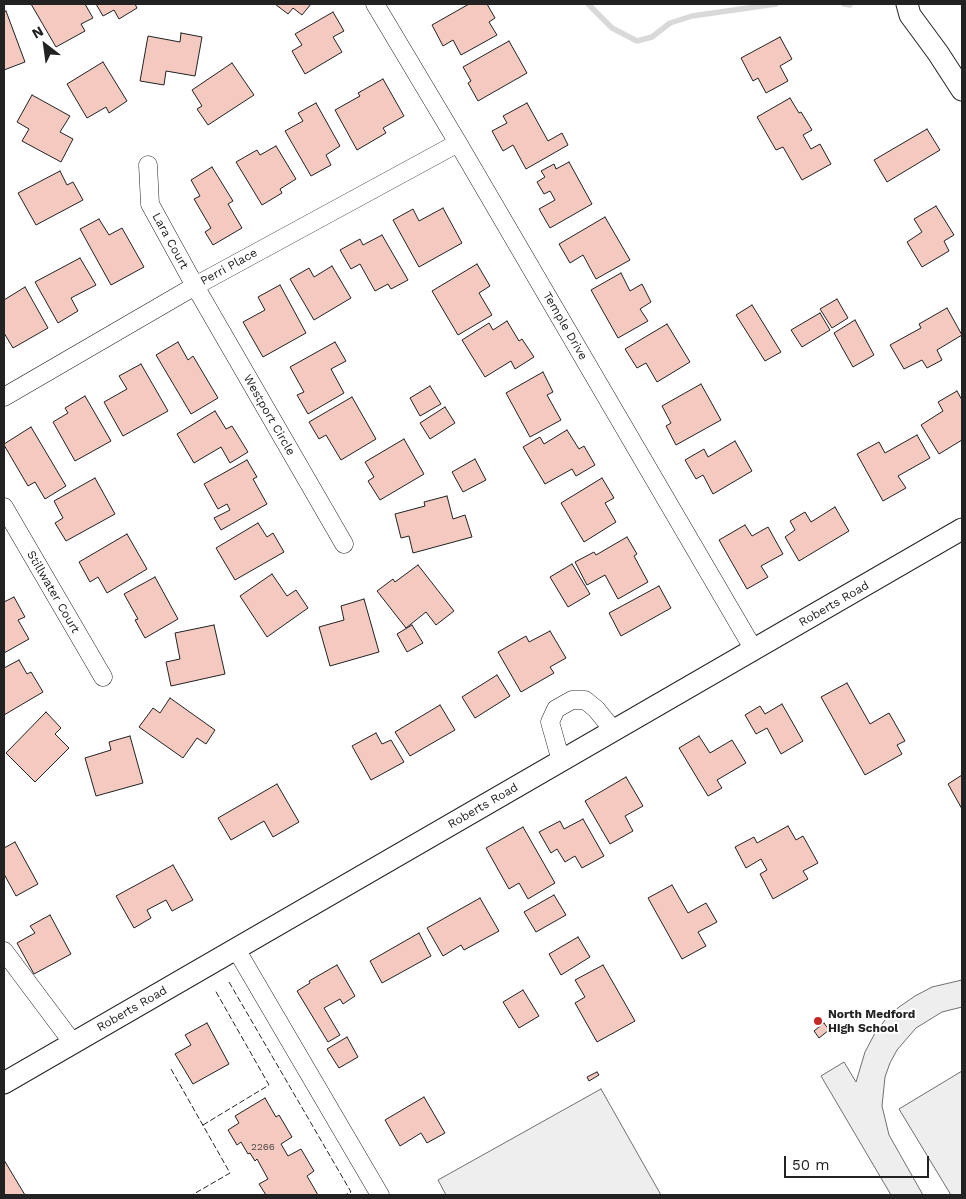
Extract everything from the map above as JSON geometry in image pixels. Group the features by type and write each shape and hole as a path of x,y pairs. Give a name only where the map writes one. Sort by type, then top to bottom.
{"street":[{"name":"Temple Drive","path":"375,4 754,650"},
{"path":"890,4 908,10 962,90"},
{"name":"Perri Place","path":"4,397 195,286 458,143"},
{"name":"Lara Court","path":"148,166 150,204 195,286"},
{"name":"Westport Circle","path":"195,286 344,544"},
{"name":"Stillwater Court","path":"4,508 103,677"},
{"name":"Roberts Road","path":"4,1083 962,529"},
{"path":"561,761 550,722 556,709 572,700 585,700 596,709 614,731"},
{"path":"236,949 380,1195"},
{"path":"4,951 72,1043"}],"shaded area":[{"path":"962,980 962,1007 942,1012 916,1028 897,1050 885,1077 882,1106 889,1135 923,1195 891,1195 821,1076 844,1062 856,1082 865,1052 885,1020 899,1007 932,987"},
{"path":"962,1071 962,1195 951,1195 899,1109"},
{"path":"601,1089 661,1195 446,1195 438,1180"}],"building":[{"path":"31,4 85,4 93,18 81,24 85,31 56,47"},
{"path":"96,4 135,4 137,8 119,19 114,10 103,16"},
{"path":"275,4 311,4 302,15 293,8 288,14"},
{"path":"469,4 487,4 495,18 489,22 497,35 461,55 453,40 443,46 432,25"},
{"path":"6,11 25,62 4,70 4,12"},
{"path":"333,12 344,31 333,37 342,52 305,74 292,51 302,45 295,34"},
{"path":"181,33 202,37 195,76 166,71 164,85 140,81 148,36 180,42"},
{"path":"780,37 792,59 780,66 788,81 766,93 758,78 753,81 741,58"},
{"path":"509,41 527,73 478,101 468,83 471,81 463,67"},
{"path":"103,62 127,101 109,113 106,107 87,118 67,84"},
{"path":"232,63 254,95 208,125 197,109 202,106 192,90"},
{"path":"383,79 404,116 383,128 386,133 357,150 335,110 360,96 358,93"},
{"path":"32,95 70,116 60,132 73,139 61,162 22,141 29,129 17,122"},
{"path":"790,98 812,130 803,135 811,149 820,144 831,164 802,180 783,147 776,150 757,117"},
{"path":"316,103 340,146 326,155 331,165 311,176 285,131 303,121 298,113"},
{"path":"527,103 548,141 562,133 568,145 526,169 513,145 503,151 492,131 507,123 503,116"},
{"path":"927,129 940,150 887,182 874,160"},
{"path":"276,146 296,179 280,189 282,193 262,205 236,162 257,150 260,155"},
{"path":"569,162 592,204 550,228 539,209 555,200 550,191 544,194 537,182 545,177 541,171 554,164 556,169"},
{"path":"212,167 233,201 228,204 242,228 213,245 205,232 211,228 194,199 200,196 191,180"},
{"path":"60,171 67,185 73,182 83,200 36,225 18,193"},
{"path":"936,206 954,235 944,241 949,251 922,267 907,242 922,232 914,219"},
{"path":"443,208 462,243 419,267 393,220 413,209 419,221"},
{"path":"605,217 630,260 596,279 583,255 570,263 559,244"},
{"path":"99,219 109,235 122,228 144,267 111,285 80,229"},
{"path":"382,235 408,280 391,289 388,284 375,291 360,264 351,269 340,250 360,239 363,245"},
{"path":"80,258 96,285 71,298 78,311 58,323 35,282"},
{"path":"477,264 490,286 479,293 492,315 458,335 432,291"},
{"path":"332,266 351,298 314,320 290,279 309,268 314,277"},
{"path":"621,273 630,291 642,284 651,302 640,309 648,321 618,338 591,290"},
{"path":"280,285 306,333 263,357 243,322 265,310 258,297"},
{"path":"25,287 48,328 13,348 4,333 4,300"},
{"path":"837,299 848,318 832,328 820,309"},
{"path":"752,305 781,352 765,361 736,315"},
{"path":"947,308 962,335 937,350 942,360 927,368 922,360 904,369 890,345 921,328 919,324"},
{"path":"820,313 830,330 802,347 791,330"},
{"path":"855,320 874,355 853,367 834,333"},
{"path":"507,321 519,341 522,339 534,357 515,369 511,361 485,377 462,340 489,323 493,330"},
{"path":"667,324 690,362 657,382 646,363 637,368 625,349"},
{"path":"178,342 188,360 193,356 218,398 191,414 156,355"},
{"path":"335,342 346,361 331,369 344,393 308,414 297,395 304,392 290,367"},
{"path":"141,364 168,411 123,436 104,402 127,389 119,376"},
{"path":"543,372 553,392 547,395 561,420 530,437 506,393"},
{"path":"701,384 721,420 676,445 666,426 671,423 662,406"},
{"path":"430,386 441,404 420,416 410,398"},
{"path":"957,391 962,400 962,440 939,454 921,425 943,411 938,402"},
{"path":"85,396 111,441 75,461 53,422 68,413 65,408"},
{"path":"352,397 376,439 341,460 326,435 319,439 309,422"},
{"path":"445,407 455,423 430,439 420,423"},
{"path":"215,411 226,429 232,426 248,452 230,463 221,447 194,463 177,434"},
{"path":"31,427 66,486 45,499 35,482 28,486 4,445"},
{"path":"567,430 579,449 584,446 595,465 576,476 572,469 545,484 523,447 540,437 544,444"},
{"path":"917,435 930,458 898,476 906,488 883,501 857,454 879,442 885,453"},
{"path":"404,439 424,474 380,500 368,481 374,477 365,462"},
{"path":"735,441 752,471 713,494 703,475 696,479 685,460 704,449 708,457"},
{"path":"475,459 486,480 463,492 452,472"},
{"path":"247,460 257,477 253,479 267,504 221,530 214,518 230,510 227,504 218,509 204,484"},
{"path":"95,478 115,514 66,541 55,523 63,518 54,501"},
{"path":"602,478 614,498 605,503 616,522 584,542 561,503"},
{"path":"447,496 453,519 465,515 472,537 413,553 409,536 401,538 395,514 425,506 424,502"},
{"path":"835,507 849,531 799,561 785,537 795,530 790,521 805,512 811,522"},
{"path":"258,523 267,537 273,533 284,552 235,580 216,548"},
{"path":"745,525 752,536 768,527 783,554 761,566 768,577 747,589 719,540"},
{"path":"127,534 147,569 107,593 98,577 90,582 79,562"},
{"path":"627,537 637,554 634,556 648,582 618,599 605,575 587,585 575,562 594,552 596,555"},
{"path":"572,564 590,594 568,607 550,577"},
{"path":"418,565 454,611 436,625 426,612 406,628 377,591 393,579 395,582"},
{"path":"272,574 287,596 296,590 308,608 267,637 240,596"},
{"path":"155,577 178,619 145,638 135,620 138,619 124,594"},
{"path":"659,586 671,608 621,636 609,613"},
{"path":"14,597 25,617 18,620 29,639 4,653 4,602"},
{"path":"364,599 379,652 330,666 319,627 344,620 341,606"},
{"path":"214,625 225,674 171,686 166,662 180,659 175,633"},
{"path":"412,625 423,643 407,652 397,634"},
{"path":"550,631 566,658 550,667 554,673 521,692 498,652 526,636 529,642"},
{"path":"19,660 27,674 31,672 43,692 4,715 4,668"},
{"path":"497,675 510,696 475,718 462,697"},
{"path":"847,683 870,724 889,713 905,741 897,745 902,754 865,775 821,697"},
{"path":"170,698 215,730 206,744 197,738 183,758 139,727 153,708 160,713"},
{"path":"782,704 803,741 781,754 767,728 756,734 745,715 760,706 765,714"},
{"path":"440,705 455,730 410,756 395,732"},
{"path":"46,712 61,728 55,734 69,748 35,782 6,753"},
{"path":"376,733 382,744 391,740 404,762 371,780 352,746"},
{"path":"130,736 143,783 96,796 85,758 111,750 109,742"},
{"path":"699,736 710,753 732,740 746,763 717,780 722,788 708,796 679,748"},
{"path":"962,775 962,809 948,784"},
{"path":"626,777 643,806 625,816 633,831 610,844 585,801"},
{"path":"277,784 299,822 273,837 264,821 231,840 218,818"},
{"path":"583,819 604,856 582,868 575,856 565,862 557,849 551,853 539,832 560,821 564,829"},
{"path":"788,826 796,840 803,836 818,863 803,871 808,879 773,899 760,874 767,870 761,859 746,868 735,847 754,837 757,843"},
{"path":"523,827 555,883 528,899 519,883 509,889 486,848"},
{"path":"15,842 38,884 16,896 4,874 4,848"},
{"path":"173,865 193,900 172,911 166,900 147,910 151,918 134,928 116,896"},
{"path":"672,885 688,913 706,903 717,922 698,932 706,946 682,959 648,898"},
{"path":"554,895 566,915 536,932 524,912"},
{"path":"480,898 499,931 464,950 461,945 443,956 427,928"},
{"path":"50,915 71,954 34,974 17,943 35,933 30,926"},
{"path":"419,933 431,956 382,983 370,961"},
{"path":"578,937 590,957 561,975 549,954"},
{"path":"337,965 355,996 343,1004 340,999 324,1008 340,1035 328,1042 297,991 310,983 309,981"},
{"path":"603,965 635,1021 597,1042 575,1003 585,997 575,980"},
{"path":"523,990 539,1016 519,1028 503,1002"},
{"path":"207,1023 229,1064 193,1084 175,1054 191,1045 185,1035"},
{"path":"824,1023 829,1030 819,1038 814,1031"},
{"path":"347,1037 358,1057 339,1068 327,1049"},
{"path":"597,1072 599,1075 589,1081 587,1077"},
{"path":"424,1097 445,1133 427,1143 421,1133 400,1146 385,1120"},
{"path":"265,1098 276,1117 279,1115 292,1137 281,1144 288,1156 301,1149 314,1171 307,1176 318,1195 266,1195 259,1184 268,1179 257,1159 255,1161 250,1153 248,1154 241,1142 237,1145 228,1130 239,1123 235,1116"},
{"path":"4,1160 25,1195 4,1195"}],"waterway":[{"path":"588,4 612,28 637,41 652,37 670,23 692,16 776,4"},
{"path":"844,4 850,5"}],"fence":[{"path":"229,982 351,1192 345,1195"},
{"path":"203,1125 269,1085 215,990"},
{"path":"171,1069 230,1173 192,1195"}],"place":[{"name":"North Medford High School","path":"818,1021"}]}
